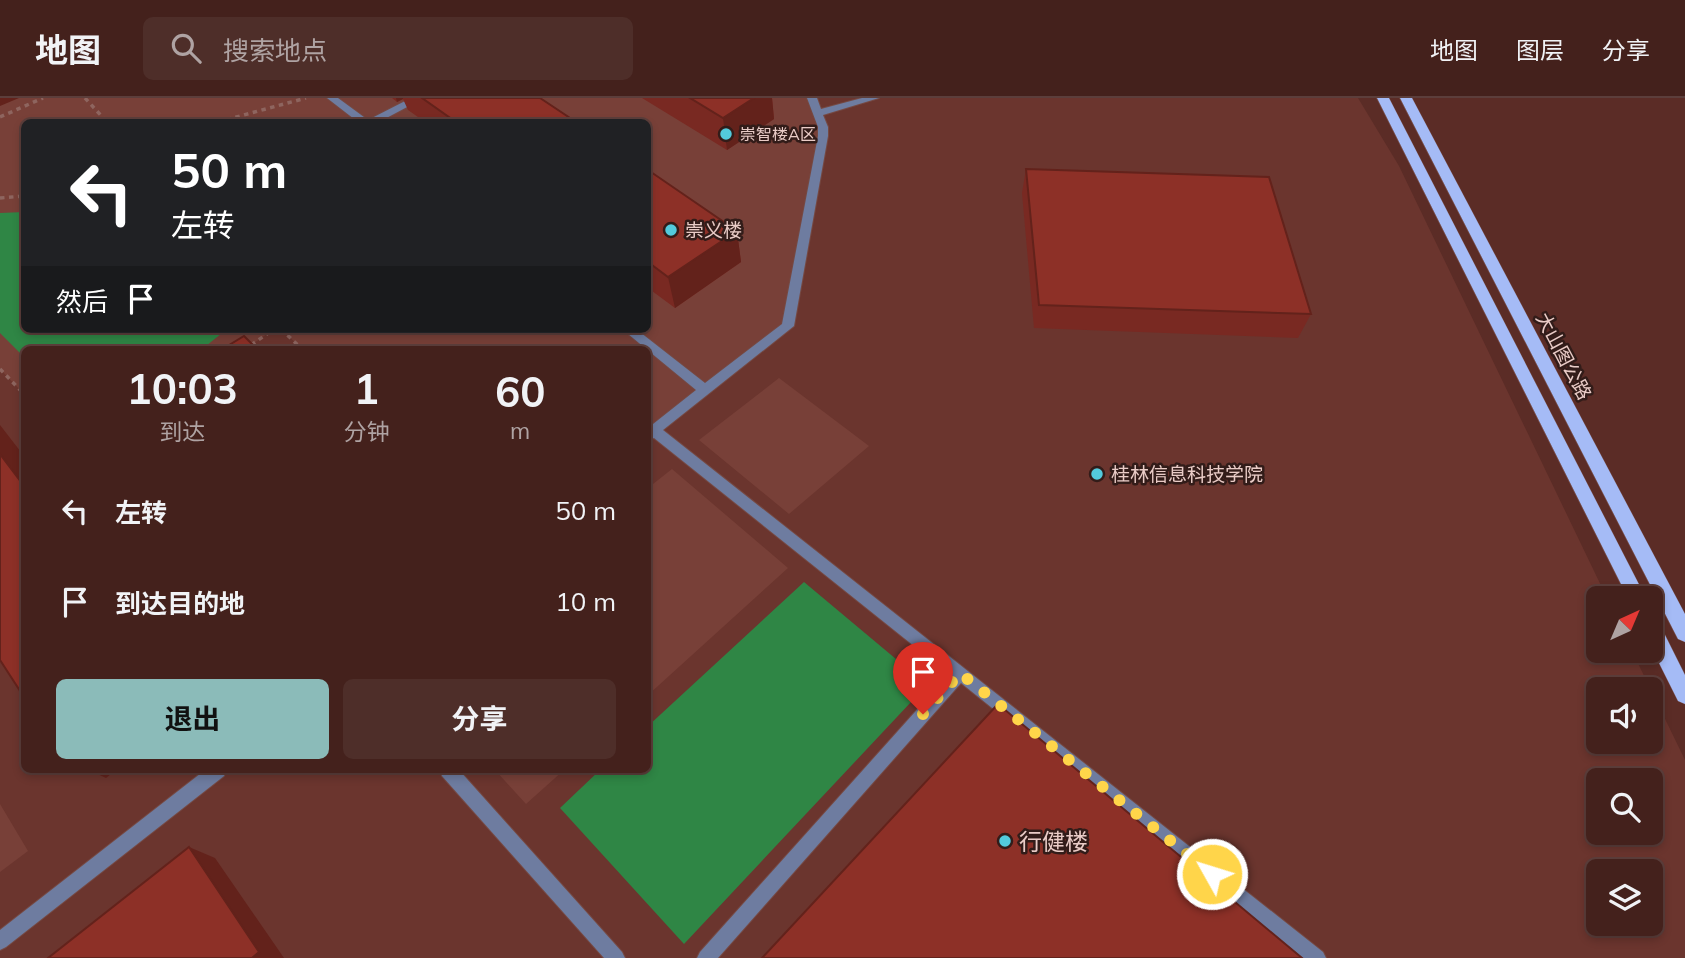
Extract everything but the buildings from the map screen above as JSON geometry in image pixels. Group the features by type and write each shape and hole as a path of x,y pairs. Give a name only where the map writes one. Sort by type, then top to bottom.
{"main road":[{"path":"1383,98 1631,586"},
{"name":"大山图公路","path":"1406,98 1685,633"},
{"path":"1663,651 1685,695"}],"lane":[{"path":"332,98 360,119"},
{"path":"378,119 419,98"},
{"path":"812,98 823,127 823,136 788,326 651,433 960,673 1317,958"},
{"path":"818,113 874,98"},
{"path":"633,333 649,346"},
{"path":"651,347 705,390"},
{"path":"706,958 960,673"},
{"path":"0,941 214,773"},
{"path":"451,773 616,958"}],"path":[{"path":"0,117 43,98"},
{"path":"85,98 104,119"},
{"path":"228,119 306,98"},
{"path":"0,198 21,196"},
{"path":"250,346 268,333"},
{"path":"285,333 299,346"},
{"path":"0,369 21,391"}],"shaded area":[{"name":"桂林信息科技学院","path":"0,98 1358,98 1399,166 1601,586 1586,586 1586,663 1638,663 1645,677 1586,677 1586,754 1663,754 1663,715 1685,760 1685,958 0,958"},
{"path":"0,98 812,98 823,127 788,326 651,433 651,346 299,346 285,333 651,333 651,119 21,119 21,333 268,333 250,346 21,346 21,391 0,369"},
{"path":"21,212 21,333 222,333 206,346 21,346 21,354 0,333 0,213"},
{"path":"779,378 869,446 789,514 699,440"},
{"path":"672,469 788,568 651,692 651,486"},
{"path":"804,582 927,685 684,944 560,808 597,773 651,773 651,723"},
{"path":"498,773 561,773 526,804"},
{"path":"0,804 28,851 0,872"}],"place":[{"name":"崇智楼A区","path":"726,134"},
{"name":"崇义楼","path":"671,230"},
{"name":"桂林信息科技学院","path":"1097,474"},
{"name":"行健楼","path":"1005,841"}],"route":[{"path":"923,714 960,673 1212,874"}]}
